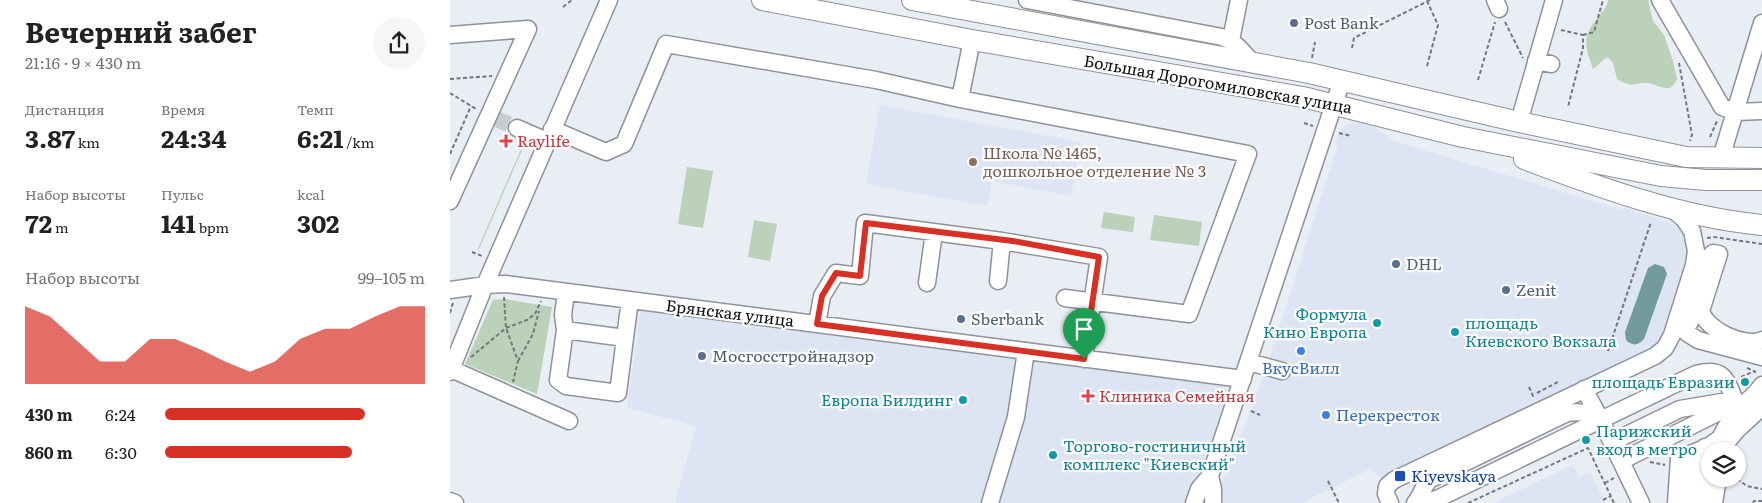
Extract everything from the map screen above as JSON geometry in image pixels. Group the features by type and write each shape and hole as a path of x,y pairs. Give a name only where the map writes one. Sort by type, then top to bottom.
{"main road":[{"name":"Большая Дорогомиловская улица","path":"762,0 972,40 1250,87 1335,104 1463,137 1661,176 1706,180 1762,180"},
{"name":"Большая Дорогомиловская улица","path":"912,0 1255,62 1342,80 1519,122 1686,157 1762,158"},
{"path":"1463,137 1580,180 1672,208 1762,225"}],"street":[{"path":"569,421 455,367 485,284 609,0"},
{"path":"1027,0 1210,34 1231,40 1263,68 1265,77 1260,85 1250,87"},
{"path":"1231,40 1239,0"},
{"path":"1519,122 1554,0"},
{"path":"1660,0 1728,109"},
{"path":"1721,158 1728,109 1762,23"},
{"path":"450,35 528,29 491,117 450,201"},
{"path":"960,99 972,40"},
{"path":"517,128 550,135 606,152 624,144 666,44 876,80 960,99 1248,154 1189,314 1065,298"},
{"path":"1194,503 1200,489 1210,476 1342,80"},
{"path":"1728,109 1762,111"},
{"path":"1390,503 1386,494 1387,486 1394,480 1655,356 1665,348 1672,335 1694,265 1696,251 1692,231 1684,218 1672,208"},
{"path":"817,324 822,296 836,273 860,276 866,223 1002,240 1099,257 1084,359"},
{"path":"927,283 934,232"},
{"path":"998,281 1002,240"},
{"path":"1621,461 1757,392 1760,371 1687,333 1687,326 1690,322 1709,257 1713,253 1719,254 1701,311 1702,316 1716,329 1734,339"},
{"name":"Брянская улица","path":"454,296 485,284 506,284 1243,379"},
{"path":"566,292 562,316 565,330 558,380 566,386 618,393 630,300"},
{"path":"1690,322 1698,321 1717,337 1748,343 1762,340"},
{"path":"565,330 625,338"},
{"path":"990,503 1016,417 1026,351"},
{"path":"1249,362 1282,371"},
{"path":"1425,503 1439,498 1696,374 1708,371 1724,376 1739,402"},
{"path":"1584,389 1641,503"},
{"path":"1612,442 1690,406 1754,402 1762,397"},
{"path":"1715,442 1739,402"},
{"path":"1722,442 1730,438 1762,407"},
{"path":"1415,503 1428,480 1567,414 1589,413 1601,420"},
{"path":"1676,503 1679,459 1701,451"},
{"path":"1688,503 1701,472"},
{"path":"1210,476 1214,503"},
{"path":"1700,503 1703,487"},
{"path":"1712,487 1713,503"},
{"path":"1713,503 1716,487"},
{"path":"450,501 455,503"}],"path":[{"path":"563,7 572,0"},
{"path":"1546,26 1583,35 1594,32 1603,0"},
{"path":"1352,48 1354,38 1428,1 1438,25 1427,66"},
{"path":"1497,4 1537,62"},
{"path":"1478,80 1497,4"},
{"path":"1568,107 1583,48 1583,35"},
{"path":"1312,58 1315,42"},
{"path":"1678,58 1692,135 1688,146"},
{"path":"450,79 508,74"},
{"path":"450,93 491,117"},
{"path":"450,154 471,106"},
{"path":"1710,137 1728,109"},
{"path":"1304,123 1314,127"},
{"path":"1338,133 1351,136"},
{"path":"1608,351 1651,222"},
{"path":"1703,239 1714,237 1762,244"},
{"path":"472,252 484,257"},
{"path":"504,295 506,328 518,361"},
{"path":"450,313 454,296"},
{"path":"511,387 518,361 537,324 541,300"},
{"path":"455,367 476,354 506,328 527,320 539,308"},
{"path":"1736,380 1760,371"},
{"path":"1537,393 1558,382"},
{"path":"1528,387 1537,403"},
{"path":"1251,411 1260,415"},
{"path":"1468,503 1588,448 1614,503"},
{"path":"1648,462 1673,466"},
{"path":"1328,481 1339,503"},
{"path":"1746,485 1762,489"},
{"path":"1603,500 1611,496"},
{"path":"1753,503 1754,501 1762,501"}],"shaded area":[{"name":"Школа № 1465, дошкольное отделение № 3","path":"880,105 1081,142 1071,196 992,181 987,206 866,184"},
{"name":"площадь Киевского Вокзала","path":"1353,123 1362,123 1374,127 1394,141 1622,210 1625,208 1676,225 1686,234 1689,256 1666,336 1659,346 1383,479 1370,469 1301,503 1220,503 1222,483 1251,411 1270,356 1337,148 1336,142 1339,133 1345,126"},
{"path":"641,306 1223,383 1227,395 1189,503 675,503 696,426 627,408"},
{"path":"1573,465 1579,477 1590,472 1605,503 1493,503"}],"green space":[{"path":"1608,0 1648,0 1653,21 1664,35 1673,61 1677,79 1672,87 1666,88 1649,83 1630,84 1623,82 1617,79 1613,63 1607,57 1593,69 1586,43 1588,32 1605,8"},
{"path":"526,141 479,249 478,248"},
{"path":"687,167 713,171 703,228 678,224"},
{"path":"1104,212 1135,217 1133,232 1101,228"},
{"path":"1154,215 1202,222 1199,246 1150,240"},
{"path":"754,220 777,224 770,261 748,257"},
{"path":"505,299 552,307 537,394 465,364 493,300"}],"water":[{"path":"1655,264 1664,267 1667,274 1644,339 1640,343 1633,344 1626,340 1625,332 1648,268"}],"tunnel":[{"path":"494,118 517,128"}],"place":[{"name":"Post Bank","path":"1294,23"},
{"name":"Raylife","path":"506,141"},
{"name":"Школа № 1465, дошкольное отделение № 3","path":"973,162"},
{"name":"DHL","path":"1396,264"},
{"name":"Zenit","path":"1506,290"},
{"name":"Sberbank","path":"961,319"},
{"name":"Формула Кино Европа","path":"1377,323"},
{"name":"площадь Киевского Вокзала","path":"1455,332"},
{"name":"ВкусВилл","path":"1301,351"},
{"name":"Мосгосстройнадзор","path":"702,356"},
{"name":"площадь Евразии","path":"1745,382"},
{"name":"Клиника Семейная","path":"1088,396"},
{"name":"Европа Билдинг","path":"963,400"},
{"name":"Перекресток","path":"1326,415"},
{"name":"Парижский вход в метро","path":"1586,440"},
{"name":"Торгово-гостиничный комплекс \"Киевский\"","path":"1053,455"},
{"name":"Kiyevskaya","path":"1400,476"}],"route":[{"path":"866,223 1013,241 1099,257 1084,359 817,324 822,296 836,273 860,276 866,223"}]}
